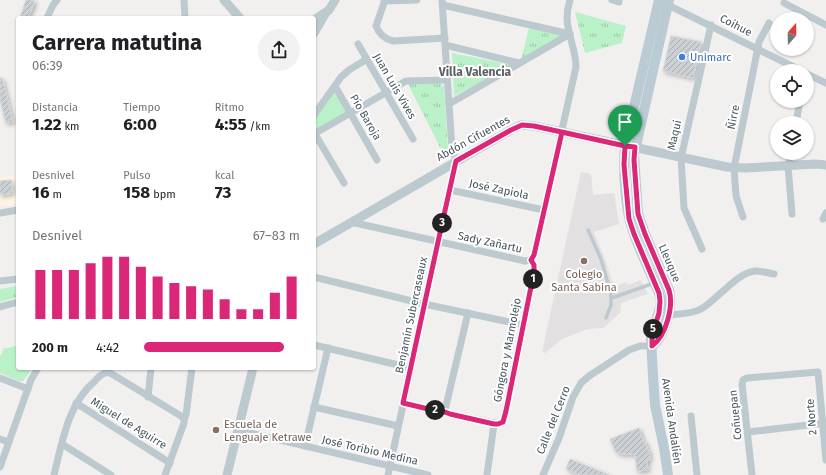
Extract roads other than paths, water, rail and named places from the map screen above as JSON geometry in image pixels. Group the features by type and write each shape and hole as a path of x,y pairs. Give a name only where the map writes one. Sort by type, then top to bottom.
{"main road":[{"name":"Lleuque","path":"652,346 652,335 659,313 660,301 655,283 634,234 634,160 630,146 664,1"},
{"name":"Lleuque","path":"634,215 645,234 670,294 671,307 660,337 652,346"},
{"name":"Avenida Andalién","path":"652,346 655,406 668,475"}],"street":[{"path":"48,16 57,0"},
{"path":"184,0 185,16"},
{"path":"224,0 238,16"},
{"path":"316,32 335,0"},
{"path":"417,0 384,1 376,26 383,36 390,40 445,41 520,63"},
{"name":"Góngora y Marmolejo","path":"487,475 497,423 504,420 506,411 534,272 534,265 531,260 534,255 576,67 575,52 567,17 570,0"},
{"name":"Coihue","path":"664,1 788,64"},
{"path":"456,161 452,149 443,3 570,34"},
{"path":"784,4 826,25"},
{"path":"316,19 329,10"},
{"name":"Ñirre","path":"743,217 736,196 734,168 759,42 769,23"},
{"name":"Maqui","path":"702,249 684,208 680,158 711,25"},
{"path":"449,104 570,34"},
{"name":"Juan Luis Vives","path":"358,44 413,139"},
{"path":"316,112 345,72 367,59"},
{"path":"814,77 826,83"},
{"path":"316,133 406,81 447,80"},
{"name":"Pío Baroja","path":"335,86 377,160"},
{"name":"Abdón Cifuentes","path":"316,243 456,161 522,125 534,126 630,146 709,165 734,168 816,164 826,165"},
{"path":"316,137 344,183"},
{"path":"789,160 788,166 792,214"},
{"name":"Benjamín Subercaseaux","path":"388,475 456,161"},
{"name":"José Zapiola","path":"450,190 544,210"},
{"path":"0,213 16,210"},
{"name":"Sady Zañartu","path":"351,222 527,261 531,260"},
{"path":"668,315 693,312 701,309 730,285 750,272 756,270 774,274"},
{"path":"316,277 424,304 524,325"},
{"path":"0,281 16,279"},
{"path":"0,307 16,303"},
{"path":"468,313 444,406 445,412 497,423"},
{"path":"316,345 411,368"},
{"name":"Calle del Cerro","path":"542,475 559,438 573,397 581,383 589,376 630,350 640,346 652,346"},
{"path":"305,446 328,348"},
{"path":"0,467 32,376 36,370"},
{"path":"54,475 62,444 76,403 86,388 108,370 184,419"},
{"path":"148,397 151,370"},
{"path":"165,475 187,413 192,370"},
{"path":"227,475 253,370"},
{"name":"2 Norte","path":"818,372 825,424 826,460"},
{"name":"Coñuepan","path":"752,475 742,384 745,379 818,372"},
{"path":"0,378 28,389"},
{"name":"Miguel de Aguirre","path":"76,403 170,462"},
{"path":"314,407 398,426"},
{"path":"691,416 697,475"},
{"path":"748,432 825,424"},
{"name":"José Toribio Medina","path":"238,430 428,475"},
{"path":"0,439 9,442"},
{"path":"62,444 111,475"}],"lane":[{"path":"588,230 601,259 612,298 606,318"},
{"path":"612,298 655,283"}],"place":[{"name":"Unimarc","path":"682,57"},
{"name":"Colegio Santa Sabina","path":"584,261"},
{"name":"Escuela de Lenguaje Ketrawe","path":"216,430"}],"district":[{"name":"Villa Valencia","path":"475,72"}]}
